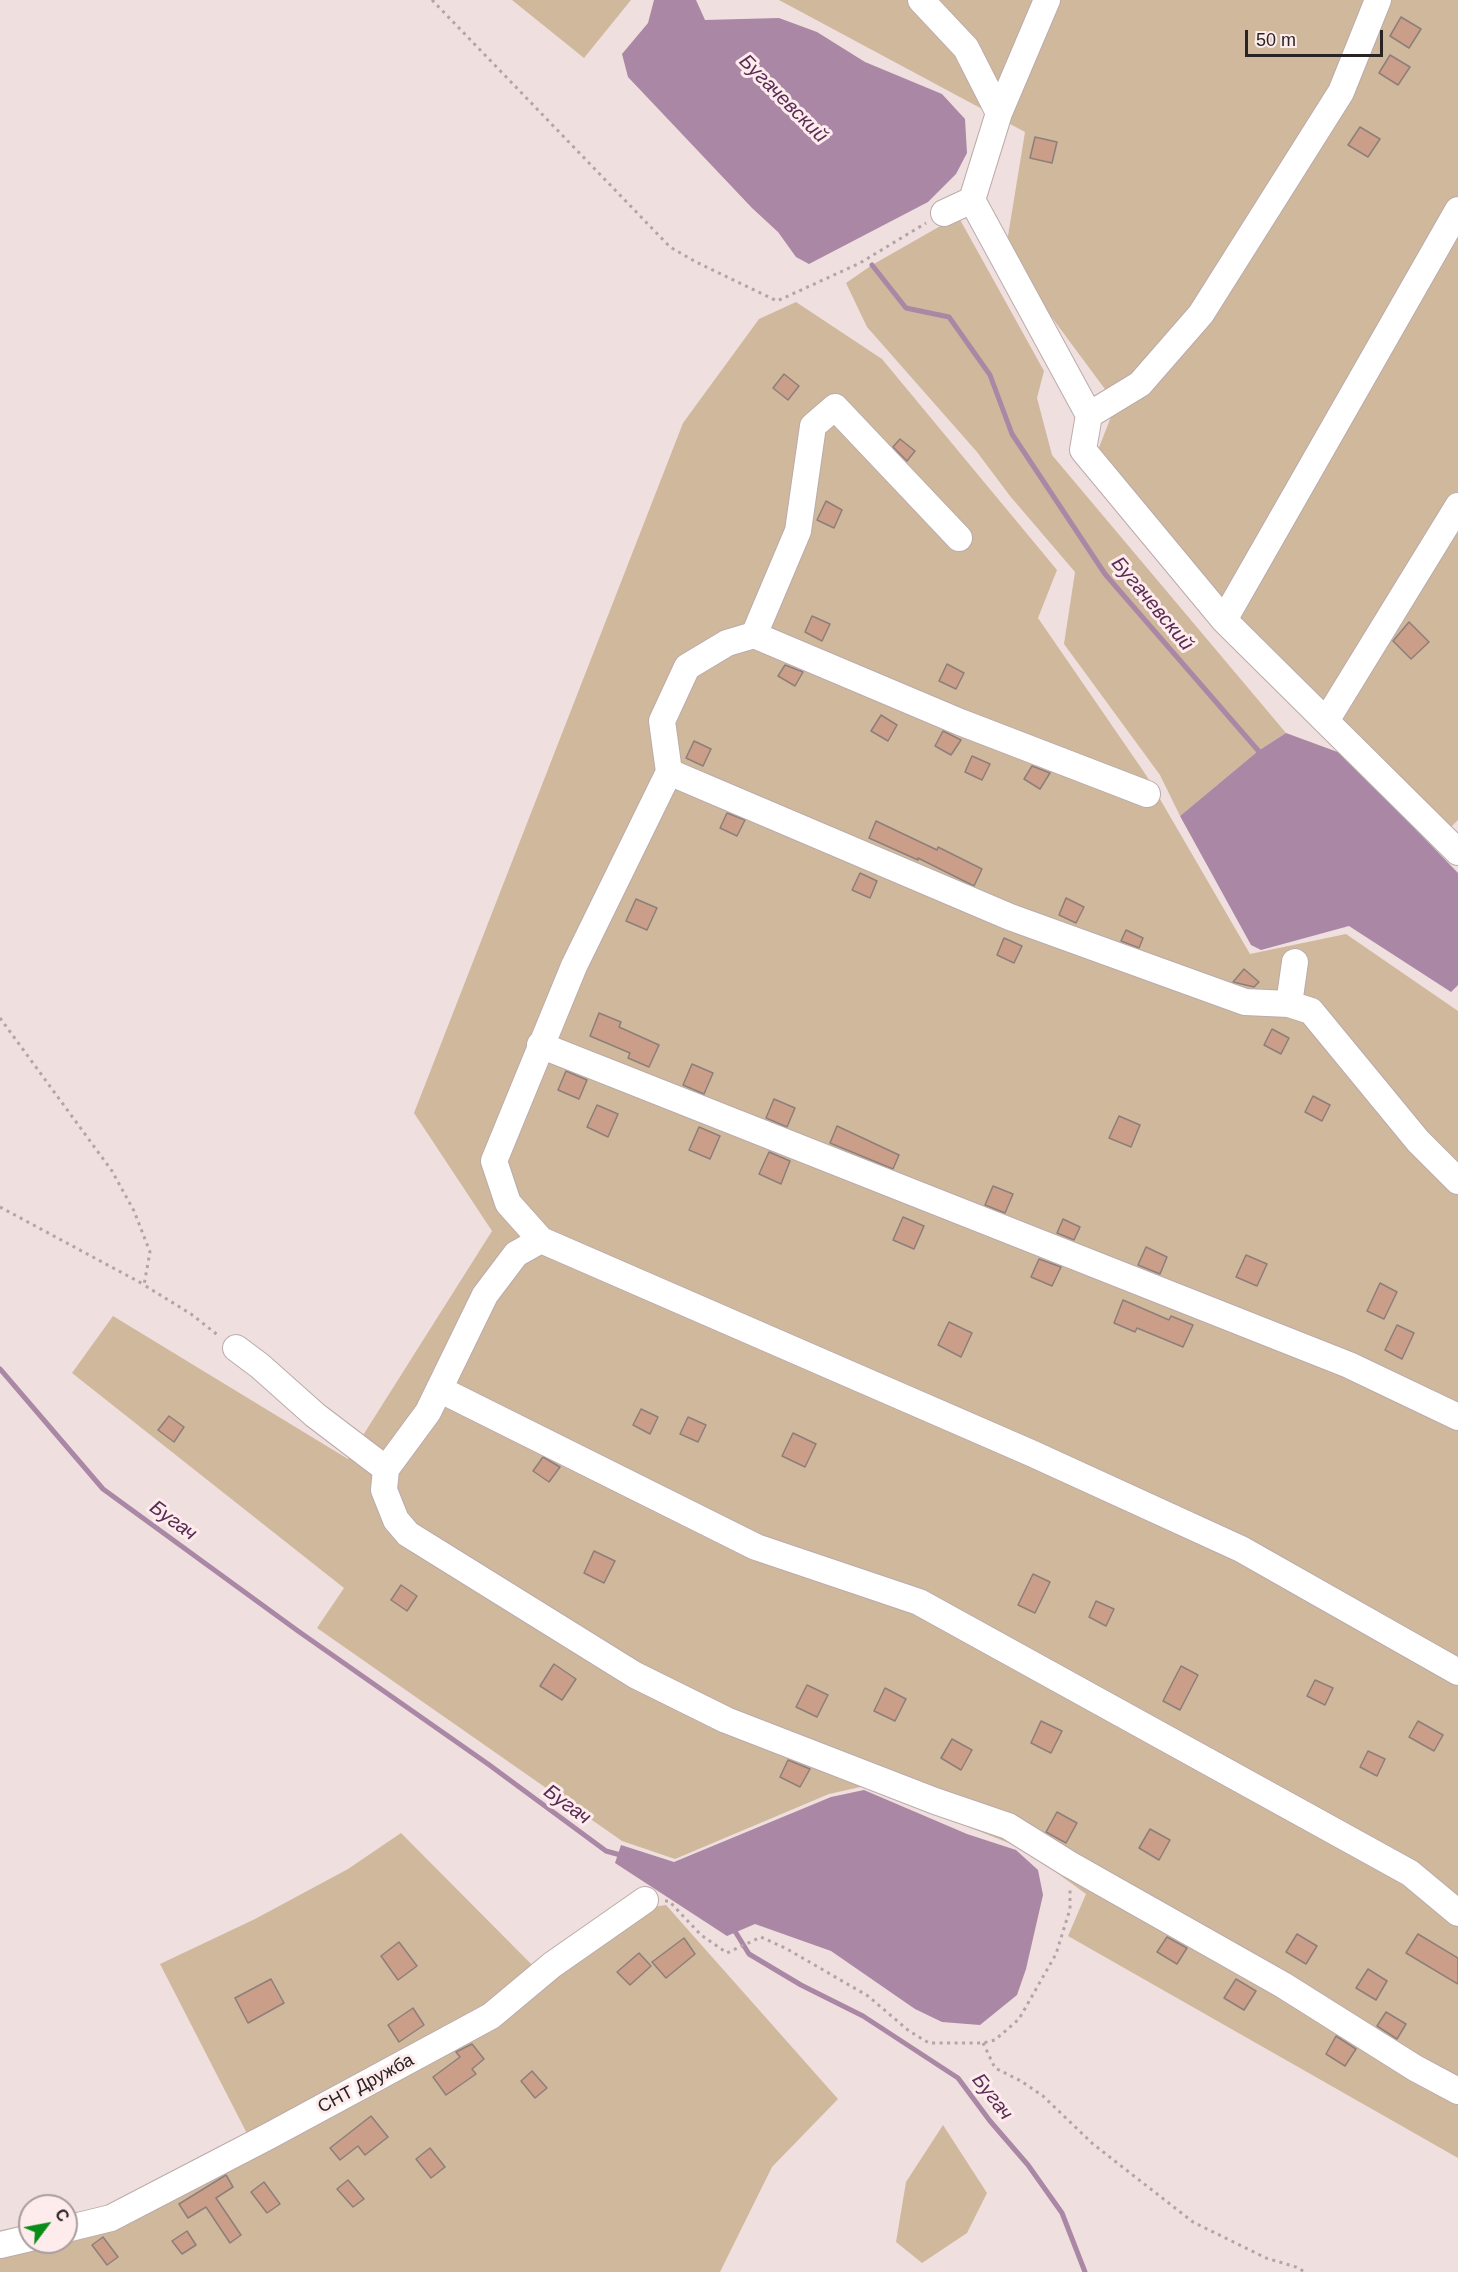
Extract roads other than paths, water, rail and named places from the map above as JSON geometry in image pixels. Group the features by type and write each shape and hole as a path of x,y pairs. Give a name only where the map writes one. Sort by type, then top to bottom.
{"street":[{"path":"921,0 966,48 999,113"},
{"path":"1047,0 999,113 972,200 1089,414 1083,450 1224,620 1457,850"},
{"path":"1089,414 1140,384 1201,314 1341,92 1378,0"},
{"path":"944,213 972,200"},
{"path":"1224,620 1458,210"},
{"path":"754,635 798,531 813,426 835,407 958,538"},
{"path":"1326,721 1458,506"},
{"path":"1147,794 960,722 754,635 727,643 687,667 662,721 669,772 574,966 540,1045 495,1161 508,1203 541,1240 1020,1448 1241,1549 1458,1672"},
{"path":"669,772 1010,917 1245,1002 1289,1004 1311,1011 1418,1141 1458,1181"},
{"path":"1289,1004 1295,962"},
{"path":"540,1045 1349,1365 1458,1417"},
{"path":"541,1240 516,1254 485,1295 428,1412 386,1469 384,1490 396,1520 408,1534 635,1675 726,1720 925,1797 1008,1826 1070,1864 1283,1984 1415,2068 1458,2091"},
{"path":"236,1348 315,1415 386,1469"},
{"path":"440,1389 756,1547 919,1602 1410,1873 1458,1913"},
{"name":"СНТ Дружба","path":"78,2226 111,2218 491,2016 552,1965 645,1900"},
{"path":"0,2245 18,2241"}],"water":[{"path":"654,0 696,0 705,20 779,18 817,32 865,62 942,94 965,119 967,153 956,174 928,202 809,264 796,257 778,232 752,208 628,77 622,54 648,23"},
{"path":"1286,733 1343,754 1458,873 1458,985 1451,992 1349,926 1261,950 1251,945 1180,816 1258,751"},
{"path":"864,1790 967,1834 1016,1850 1038,1870 1043,1895 1026,1969 1017,1995 980,2025 942,2022 915,2009 831,1951 755,1924 727,1936 615,1863 621,1845 674,1862 831,1797"}],"waterway":[{"name":"Бугачевский","path":"872,265 906,308 949,317 990,375 1012,434 1105,574 1262,755"},
{"name":"Бугач","path":"0,1369 103,1489 606,1851 624,1856"},
{"name":"Бугач","path":"733,1928 749,1954 801,1985 863,2016 958,2078 990,2121 1028,2165 1062,2213 1085,2272"}]}
